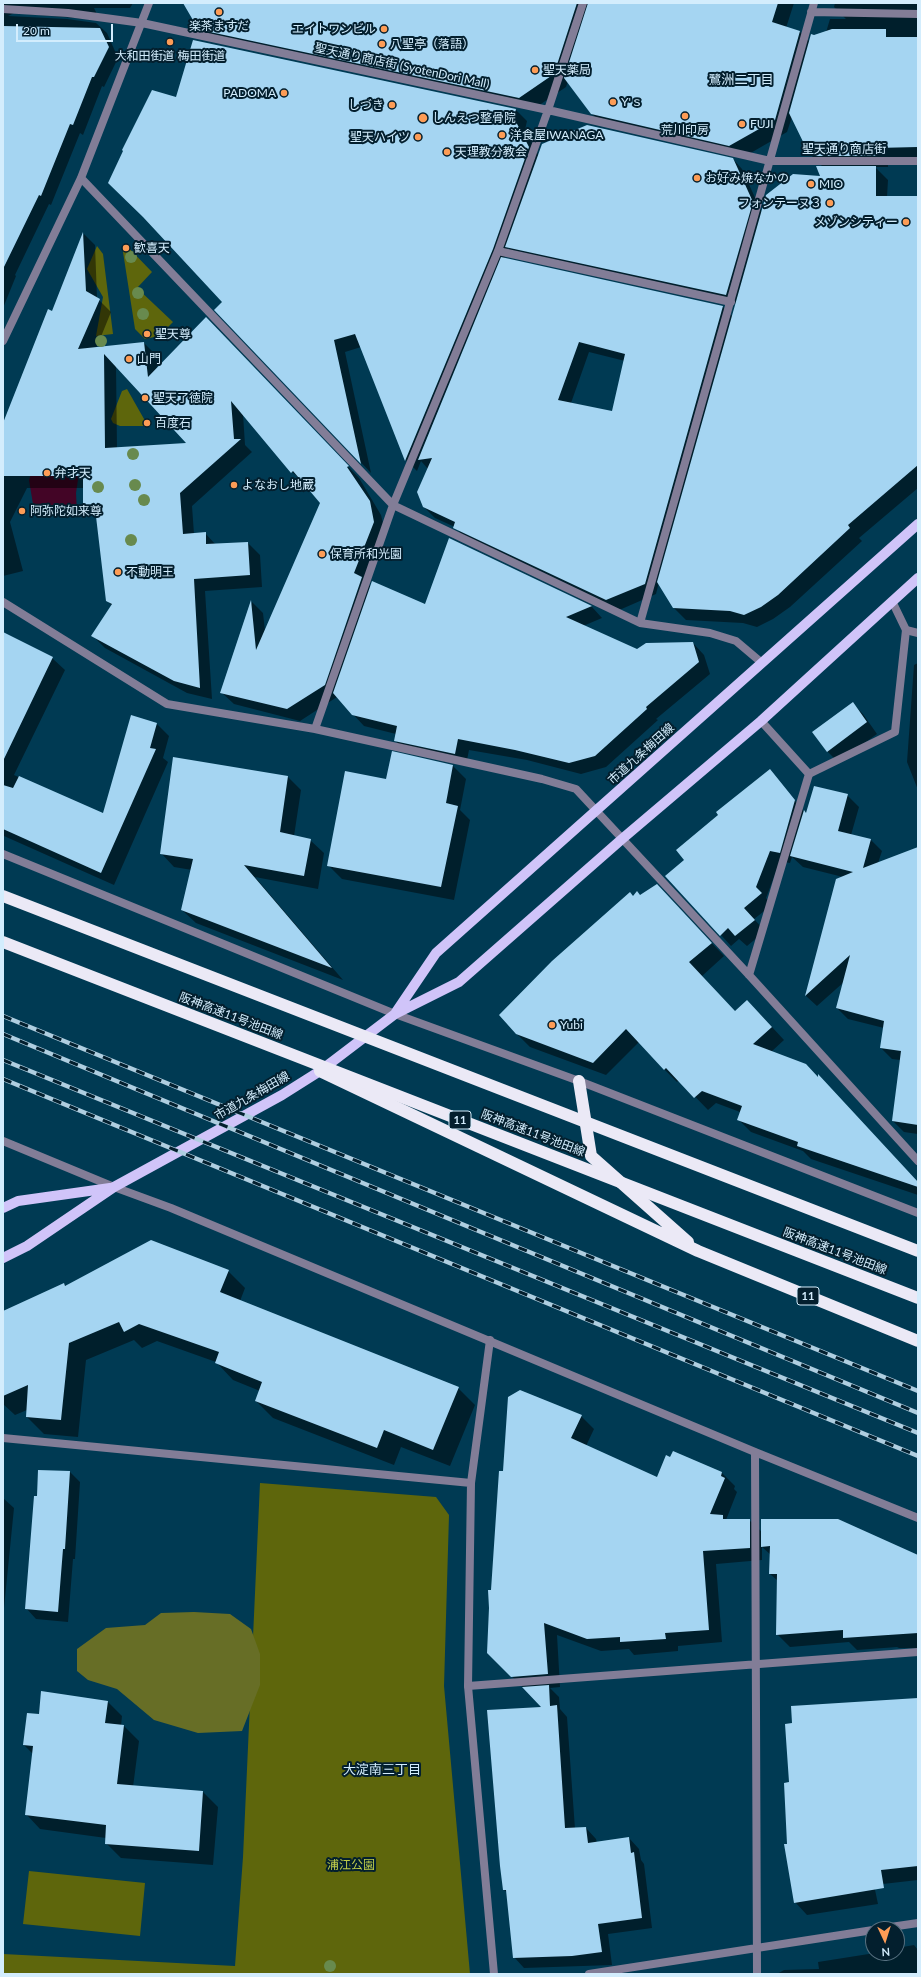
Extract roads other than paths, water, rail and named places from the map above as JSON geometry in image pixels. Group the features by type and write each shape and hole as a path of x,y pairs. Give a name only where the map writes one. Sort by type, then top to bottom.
{"highway":[{"path":"3,896 918,1251"},
{"name":"阪神高速11号池田線","path":"3,942 918,1298"},
{"name":"11","path":"320,1071 698,1251 918,1341"},
{"path":"579,1081 591,1156 698,1251"}],"main road":[{"name":"市道九条梅田線","path":"395,1014 436,953 598,811 918,524"},
{"name":"市道九条梅田線","path":"3,1258 27,1246 114,1188 282,1095 320,1071 395,1014 459,982 622,839 761,721 918,578"},
{"name":"市道九条梅田線","path":"3,1208 18,1201 114,1188"}],"street":[{"path":"3,341 81,178 149,3"},
{"path":"315,729 394,505 498,251 548,110 583,3"},
{"path":"640,623 814,3"},
{"name":"聖天通り商店街 (SyotenDori Mall)","path":"3,9 68,13 142,23 548,110 770,161"},
{"path":"812,12 918,14"},
{"name":"聖天通り商店街","path":"770,161 918,161"},
{"path":"81,178 394,505 640,623 710,633 736,641 762,663"},
{"path":"498,251 731,302"},
{"path":"749,974 809,774 894,732 906,630 892,601"},
{"path":"3,602 167,704 315,729 542,779 576,789 749,974 918,1161"},
{"path":"906,630 918,633"},
{"path":"761,721 809,774"},
{"path":"3,854 395,1014 579,1081 918,1213"},
{"path":"3,1141 114,1188 172,1208 755,1452 918,1518"},
{"path":"490,1340 471,1483 468,1686 494,1974"},
{"path":"3,1438 471,1483"},
{"path":"755,1452 757,1974"},
{"path":"468,1686 918,1652"},
{"path":"905,1925 918,1923"},
{"path":"588,1974 865,1931"}],"railway":[{"path":"3,1016 918,1391"},
{"path":"3,1034 918,1413"},
{"path":"3,1060 918,1433"},
{"path":"3,1079 918,1456"}],"place":[{"name":"楽茶ますだ","path":"219,12"},
{"name":"エイトワンビル","path":"384,29"},
{"name":"大和田街道 梅田街道","path":"170,42"},
{"name":"八聖亭（落語）","path":"382,44"},
{"name":"聖天薬局","path":"535,70"},
{"name":"PADOMA","path":"284,93"},
{"name":"Y'ｓ","path":"613,102"},
{"name":"しづき","path":"392,105"},
{"name":"荒川印房","path":"685,116"},
{"name":"しんえつ整骨院","path":"423,118"},
{"name":"FUJI","path":"742,124"},
{"name":"洋食屋IWANAGA","path":"502,135"},
{"name":"聖天ハイツ","path":"418,137"},
{"name":"天理教分教会","path":"447,152"},
{"name":"お好み焼なかの","path":"697,178"},
{"name":"MIO","path":"811,184"},
{"name":"フォンテーヌ３","path":"830,203"},
{"name":"メゾンシティー","path":"906,222"},
{"name":"歓喜天","path":"126,248"},
{"name":"聖天尊","path":"147,334"},
{"name":"山門","path":"129,359"},
{"name":"聖天了徳院","path":"145,398"},
{"name":"百度石","path":"147,423"},
{"name":"弁才天","path":"47,473"},
{"name":"よなおし地蔵","path":"234,485"},
{"name":"阿弥陀如来尊","path":"22,511"},
{"name":"保育所和光園","path":"322,554"},
{"name":"不動明王","path":"118,572"},
{"name":"Yubi","path":"552,1025"}],"district":[{"name":"鷺洲二丁目","path":"741,80"},
{"name":"大淀南三丁目","path":"382,1770"}],"park label":[{"name":"浦江公園","path":"351,1865"}]}
